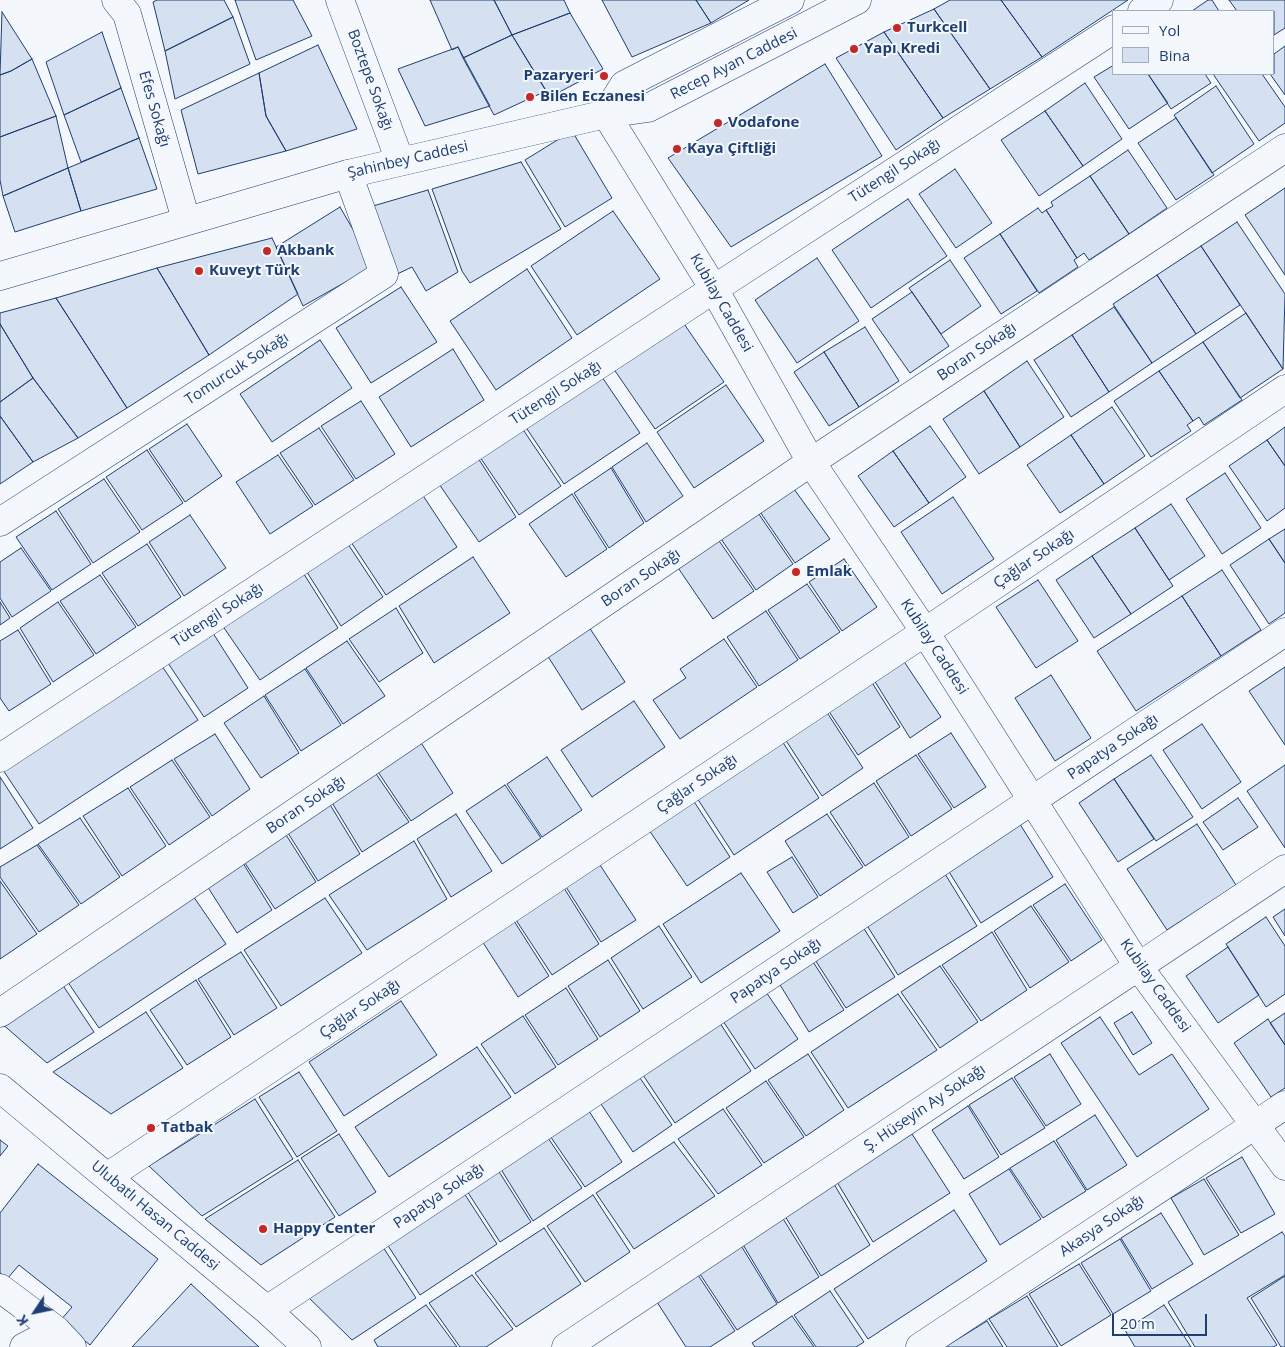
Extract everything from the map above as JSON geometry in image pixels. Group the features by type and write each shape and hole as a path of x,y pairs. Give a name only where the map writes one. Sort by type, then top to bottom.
{"street":[{"name":"Efes Sokağı","path":"116,0 126,14 186,220"},
{"path":"606,114 624,85 790,0"},
{"name":"Recep Ayan Caddesi","path":"606,114 648,108 857,0"},
{"path":"1144,10 1159,0"},
{"name":"Boztepe Sokağı","path":"343,1 400,161"},
{"name":"Tütengil Sokağı","path":"0,758 714,289 1112,31"},
{"name":"Şahinbey Caddesi","path":"0,276 348,174 606,114"},
{"name":"Kubilay Caddesi","path":"606,114 714,289 811,462 925,632 1138,966 1285,1166"},
{"name":"Boran Sokağı","path":"0,1013 811,462 1285,148"},
{"name":"Tomurcuk Sokağı","path":"0,522 384,274 348,174"},
{"name":"Çağlar Sokağı","path":"107,1177 925,632 1285,389"},
{"name":"Papatya Sokağı","path":"267,1310 1285,632"},
{"name":"Ş. Hüseyin Ay Sokağı","path":"566,1347 1285,869"},
{"name":"Ulubatlı Hasan Caddesi","path":"0,1088 267,1310 307,1347"},
{"name":"Akasya Sokağı","path":"920,1347 1285,1105"},
{"path":"0,1288 64,1338"},
{"path":"24,1347 64,1338"}],"building":[{"path":"157,0 224,0 233,17 165,51 153,2"},
{"path":"235,0 293,0 312,36 256,60"},
{"path":"430,0 494,0 512,35 463,58 458,47 452,50"},
{"path":"494,0 564,0 570,13 512,35"},
{"path":"602,0 696,0 711,23 632,57"},
{"path":"696,0 749,0 711,23"},
{"path":"950,0 1001,0 1042,57 990,89 934,9"},
{"path":"1001,0 1128,0 1112,10 1042,57"},
{"path":"1208,0 1212,0 1218,10 1193,10"},
{"path":"1229,0 1285,0 1285,28 1275,34 1275,10 1236,10"},
{"path":"934,9 990,89 943,118 884,32"},
{"path":"2,12 32,59 0,75"},
{"path":"570,13 603,69 550,97 512,35"},
{"path":"233,17 250,64 175,99 165,51"},
{"path":"102,32 121,88 64,115 46,62"},
{"path":"884,32 943,118 896,150 836,58"},
{"path":"512,35 546,91 494,115 463,58"},
{"path":"318,45 357,129 286,151 266,116 259,73"},
{"path":"1285,46 1285,95 1271,75 1275,75 1275,53"},
{"path":"458,47 490,106 425,126 398,69"},
{"path":"32,59 56,116 0,137 0,75"},
{"path":"825,64 882,156 731,247 668,158"},
{"path":"1112,66 1112,75 1149,75 1168,103 1129,129 1094,77"},
{"path":"259,73 266,116 286,151 198,174 181,110"},
{"path":"1149,75 1206,75 1211,83 1171,109"},
{"path":"1214,75 1263,75 1285,107 1285,123 1259,141"},
{"path":"1085,83 1122,139 1083,166 1045,111"},
{"path":"1216,86 1254,144 1212,173 1174,115"},
{"path":"121,88 139,138 81,162 64,115"},
{"path":"1045,111 1083,166 1039,196 1001,140"},
{"path":"56,116 68,168 3,196 0,180 0,137"},
{"path":"1176,118 1214,175 1176,200 1138,143"},
{"path":"572,131 612,198 565,227 525,160"},
{"path":"139,138 157,189 81,211 68,168"},
{"path":"1128,150 1167,208 1129,234 1090,176"},
{"path":"521,162 561,229 470,283 462,271 432,189"},
{"path":"68,168 81,211 15,232 3,196"},
{"path":"955,169 992,223 956,248 919,194"},
{"path":"1090,176 1129,234 1089,260 1084,253 1077,258 1046,210 1053,206 1051,202"},
{"path":"1285,188 1285,275 1245,215"},
{"path":"428,190 458,272 426,291 412,267 393,276 373,206"},
{"path":"908,199 947,256 871,308 832,250"},
{"path":"340,207 374,266 303,306 276,247"},
{"path":"1038,208 1042,213 1046,210 1077,258 1074,260 1078,267 1039,293 1000,234"},
{"path":"613,211 660,279 577,335 531,266"},
{"path":"1237,222 1285,294 1283,369 1201,246"},
{"path":"1000,234 1037,291 1001,314 964,258"},
{"path":"272,238 298,294 209,355 157,268"},
{"path":"1201,246 1240,305 1196,334 1157,275"},
{"path":"817,258 859,321 797,363 755,300"},
{"path":"950,260 981,306 941,334 909,288"},
{"path":"157,268 209,355 127,408 56,298"},
{"path":"527,269 572,338 496,390 450,321"},
{"path":"1157,275 1196,334 1152,363 1113,304"},
{"path":"401,287 437,342 371,383 336,328"},
{"path":"912,292 949,346 910,373 872,319"},
{"path":"56,298 127,408 78,438 33,378 0,324 0,313"},
{"path":"1114,307 1152,363 1109,392 1072,335"},
{"path":"1246,313 1283,369 1240,398 1203,342"},
{"path":"680,318 724,382 655,429 611,365"},
{"path":"0,324 33,378 0,402"},
{"path":"865,327 899,381 859,407 824,352"},
{"path":"1072,335 1109,392 1071,417 1034,360"},
{"path":"320,340 352,388 272,442 240,394"},
{"path":"1203,342 1242,400 1204,425 1199,417 1193,421 1159,371"},
{"path":"453,349 484,400 411,447 379,397"},
{"path":"824,352 859,407 829,426 794,372"},
{"path":"1027,361 1064,417 1020,447 984,391"},
{"path":"1159,371 1193,421 1187,425 1191,431 1151,457 1114,401"},
{"path":"600,374 640,433 564,484 525,426"},
{"path":"33,378 78,438 33,462 0,416 0,402"},
{"path":"726,385 764,441 694,488 657,432"},
{"path":"984,391 1020,447 979,474 943,419"},
{"path":"361,401 395,454 356,479 321,426"},
{"path":"1112,407 1145,456 1104,484 1071,435"},
{"path":"0,416 33,462 0,484"},
{"path":"187,424 222,476 185,502 149,449"},
{"path":"930,426 966,477 929,503 893,451"},
{"path":"1285,427 1285,466 1267,440"},
{"path":"319,428 354,480 315,505 280,453"},
{"path":"522,428 561,486 519,515 480,457"},
{"path":"1071,435 1104,484 1060,513 1027,465"},
{"path":"1267,440 1285,466 1285,508 1267,521 1229,466"},
{"path":"647,443 683,496 646,522 612,467"},
{"path":"147,450 183,503 142,530 106,477"},
{"path":"893,451 929,503 894,527 858,476"},
{"path":"278,455 313,506 270,534 236,482"},
{"path":"478,458 516,517 479,542 439,484"},
{"path":"611,468 644,523 609,548 574,493"},
{"path":"1225,473 1261,528 1222,554 1186,499"},
{"path":"104,479 140,532 93,563 58,509"},
{"path":"789,482 830,539 795,563 756,506"},
{"path":"420,491 457,547 386,595 349,539"},
{"path":"572,494 607,549 566,577 529,524"},
{"path":"953,497 994,559 942,594 901,532"},
{"path":"1171,504 1205,556 1169,580 1135,528"},
{"path":"754,507 793,564 756,590 717,533"},
{"path":"56,511 91,564 52,590 16,537"},
{"path":"190,515 226,568 184,596 149,542"},
{"path":"1135,528 1173,586 1131,614 1092,556"},
{"path":"1285,529 1285,563 1269,539"},
{"path":"715,535 754,591 713,619 674,562"},
{"path":"1269,539 1285,563 1285,613 1269,624 1230,565"},
{"path":"346,541 383,597 341,626 305,569"},
{"path":"147,544 181,597 138,626 102,573"},
{"path":"21,548 51,591 12,617 0,598 0,562"},
{"path":"1092,556 1131,614 1094,638 1056,580"},
{"path":"473,557 510,613 434,663 399,606"},
{"path":"844,559 877,607 842,631 809,582"},
{"path":"1222,570 1261,630 1221,656 1182,596"},
{"path":"302,571 338,628 260,680 222,625"},
{"path":"100,575 136,627 96,654 60,601"},
{"path":"1038,580 1078,641 1036,668 996,607"},
{"path":"807,584 840,632 800,659 768,610"},
{"path":"1182,596 1221,656 1136,711 1097,651"},
{"path":"0,602 10,618 0,625"},
{"path":"58,602 94,655 53,682 20,628"},
{"path":"396,608 423,653 379,682 349,639"},
{"path":"766,611 798,660 759,686 727,637"},
{"path":"589,627 625,682 582,710 547,655"},
{"path":"18,630 51,684 9,711 0,698 0,641"},
{"path":"211,630 248,688 204,717 166,660"},
{"path":"724,639 757,687 680,739 653,700 686,678 680,669"},
{"path":"347,641 385,696 343,724 306,668"},
{"path":"903,660 941,717 910,738 874,680"},
{"path":"160,663 198,720 39,824 1,767"},
{"path":"1285,667 1285,745 1249,691"},
{"path":"305,669 341,725 301,751 265,695"},
{"path":"1051,675 1091,738 1055,761 1015,698"},
{"path":"871,681 900,727 858,755 828,710"},
{"path":"264,696 299,753 261,778 224,723"},
{"path":"634,701 665,747 592,797 561,750"},
{"path":"826,711 863,768 822,796 785,739"},
{"path":"1202,724 1241,782 1202,809 1163,750"},
{"path":"951,733 986,787 954,808 918,754"},
{"path":"215,734 250,789 212,816 174,759"},
{"path":"418,738 453,793 411,821 374,766"},
{"path":"782,741 819,798 734,855 697,798"},
{"path":"916,755 952,809 911,836 876,781"},
{"path":"1151,755 1193,817 1156,841 1114,779"},
{"path":"547,757 582,810 542,837 507,784"},
{"path":"172,760 210,817 169,845 130,787"},
{"path":"1285,765 1285,848 1247,791"},
{"path":"372,768 409,822 362,852 328,796"},
{"path":"0,777 33,828 0,849"},
{"path":"1114,779 1154,839 1118,862 1079,803"},
{"path":"874,783 909,837 865,866 830,812"},
{"path":"505,785 541,838 502,864 466,811"},
{"path":"128,788 166,846 122,876 83,816"},
{"path":"326,798 360,854 318,881 283,825"},
{"path":"1238,798 1258,827 1223,850 1203,822"},
{"path":"693,800 730,857 687,886 649,830"},
{"path":"456,814 492,871 451,897 417,839"},
{"path":"827,814 863,867 820,896 785,841"},
{"path":"80,818 120,877 81,904 38,844"},
{"path":"1018,821 1053,877 981,923 946,867"},
{"path":"1197,824 1236,885 1167,930 1127,869"},
{"path":"281,827 316,882 275,909 239,854"},
{"path":"414,841 447,899 367,950 329,895"},
{"path":"37,845 79,905 39,932 0,877 0,867"},
{"path":"238,855 272,910 237,933 202,878"},
{"path":"792,857 818,897 793,913 767,872"},
{"path":"600,865 636,920 601,942 566,887"},
{"path":"942,869 977,926 898,975 863,919"},
{"path":"741,873 780,931 701,983 663,924"},
{"path":"0,881 37,934 0,959"},
{"path":"1065,884 1102,940 1071,961 1033,905"},
{"path":"564,888 599,944 552,975 516,920"},
{"path":"189,890 226,944 99,1028 63,975"},
{"path":"325,898 362,953 281,1006 244,950"},
{"path":"1031,906 1069,962 1030,988 994,931"},
{"path":"1285,909 1285,936 1273,917"},
{"path":"1266,917 1285,946 1285,994 1266,1007 1226,944"},
{"path":"514,921 549,976 518,997 482,941"},
{"path":"859,921 895,977 846,1008 810,952"},
{"path":"659,926 692,977 643,1009 611,958"},
{"path":"992,932 1027,990 981,1021 942,965"},
{"path":"1228,947 1259,995 1218,1023 1186,976"},
{"path":"241,952 277,1008 234,1035 198,979"},
{"path":"808,954 844,1010 809,1032 774,975"},
{"path":"608,960 640,1011 600,1037 568,986"},
{"path":"940,966 978,1022 940,1048 901,992"},
{"path":"58,978 94,1032 47,1063 0,1022"},
{"path":"196,980 231,1037 187,1065 150,1010"},
{"path":"566,988 598,1039 558,1065 525,1015"},
{"path":"764,989 798,1039 755,1069 721,1018"},
{"path":"898,994 937,1050 848,1108 811,1052"},
{"path":"401,1001 437,1055 344,1116 309,1062"},
{"path":"146,1012 183,1068 111,1114 53,1072"},
{"path":"1132,1012 1152,1043 1133,1055 1114,1023"},
{"path":"1285,1013 1285,1045 1270,1023"},
{"path":"523,1016 556,1067 515,1094 481,1044"},
{"path":"1100,1017 1139,1075 1172,1054 1209,1109 1137,1157 1061,1043"},
{"path":"1268,1019 1285,1045 1285,1088 1271,1097 1234,1043"},
{"path":"718,1020 751,1071 675,1123 641,1072"},
{"path":"477,1047 511,1097 389,1177 355,1127"},
{"path":"808,1054 844,1110 806,1136 768,1080"},
{"path":"1050,1054 1081,1104 1046,1126 1014,1077"},
{"path":"299,1072 337,1131 297,1157 259,1097"},
{"path":"638,1075 672,1125 633,1152 599,1101"},
{"path":"1012,1078 1045,1128 1001,1155 969,1105"},
{"path":"766,1081 804,1137 764,1163 726,1108"},
{"path":"255,1099 293,1159 202,1216 149,1166"},
{"path":"968,1106 999,1157 964,1179 932,1130"},
{"path":"587,1108 622,1162 585,1187 548,1133"},
{"path":"723,1109 762,1165 718,1194 678,1139"},
{"path":"1095,1115 1127,1165 1087,1190 1056,1140"},
{"path":"339,1134 376,1192 339,1216 301,1158"},
{"path":"912,1134 950,1193 873,1242 837,1182"},
{"path":"546,1135 582,1188 533,1221 499,1166"},
{"path":"0,1140 8,1146 0,1156"},
{"path":"1054,1141 1086,1191 1043,1218 1010,1168"},
{"path":"674,1142 715,1196 634,1249 596,1193"},
{"path":"1242,1157 1275,1214 1241,1233 1206,1178"},
{"path":"298,1160 335,1217 261,1265 205,1219"},
{"path":"38,1164 158,1259 90,1345 60,1321 72,1307 19,1265 7,1279 0,1273 0,1213"},
{"path":"496,1167 531,1222 500,1242 465,1188"},
{"path":"1009,1169 1041,1219 1000,1245 969,1194"},
{"path":"1204,1179 1239,1235 1204,1255 1171,1198"},
{"path":"834,1184 870,1245 821,1276 785,1216"},
{"path":"462,1190 497,1244 420,1295 385,1241"},
{"path":"593,1195 630,1252 585,1282 547,1226"},
{"path":"954,1210 987,1261 868,1339 834,1289"},
{"path":"1161,1213 1193,1264 1152,1289 1121,1238"},
{"path":"782,1217 819,1277 778,1303 742,1243"},
{"path":"544,1228 581,1284 516,1327 475,1273"},
{"path":"1282,1232 1285,1236 1285,1275 1247,1298 1277,1345 1273,1347 1195,1347 1168,1302"},
{"path":"1120,1239 1151,1291 1113,1314 1081,1263"},
{"path":"381,1244 416,1298 352,1340 305,1294"},
{"path":"740,1244 777,1304 737,1330 698,1271"},
{"path":"1079,1264 1111,1315 1061,1346 1029,1294"},
{"path":"696,1272 735,1331 710,1347 686,1347 655,1299"},
{"path":"472,1275 513,1329 486,1347 460,1347 429,1303"},
{"path":"1285,1276 1285,1347 1281,1347 1251,1298"},
{"path":"191,1284 259,1347 132,1347"},
{"path":"830,1291 864,1342 856,1347 816,1347 794,1315"},
{"path":"1027,1296 1058,1347 1007,1347 989,1319"},
{"path":"426,1305 457,1347 378,1347 374,1340"},
{"path":"1164,1305 1191,1347 1135,1347 1125,1330"},
{"path":"792,1316 814,1347 755,1347 752,1343"},
{"path":"987,1321 1003,1347 945,1347"}],"place":[{"name":"Turkcell","path":"897,28"},
{"name":"Yapı Kredi","path":"854,49"},
{"name":"Pazaryeri","path":"604,76"},
{"name":"Bilen Eczanesi","path":"530,97"},
{"name":"Vodafone","path":"718,123"},
{"name":"Kaya Çiftliği","path":"677,149"},
{"name":"Akbank","path":"267,251"},
{"name":"Kuveyt Türk","path":"199,271"},
{"name":"Emlak","path":"796,572"},
{"name":"Tatbak","path":"151,1128"},
{"name":"Happy Center","path":"263,1229"}]}
